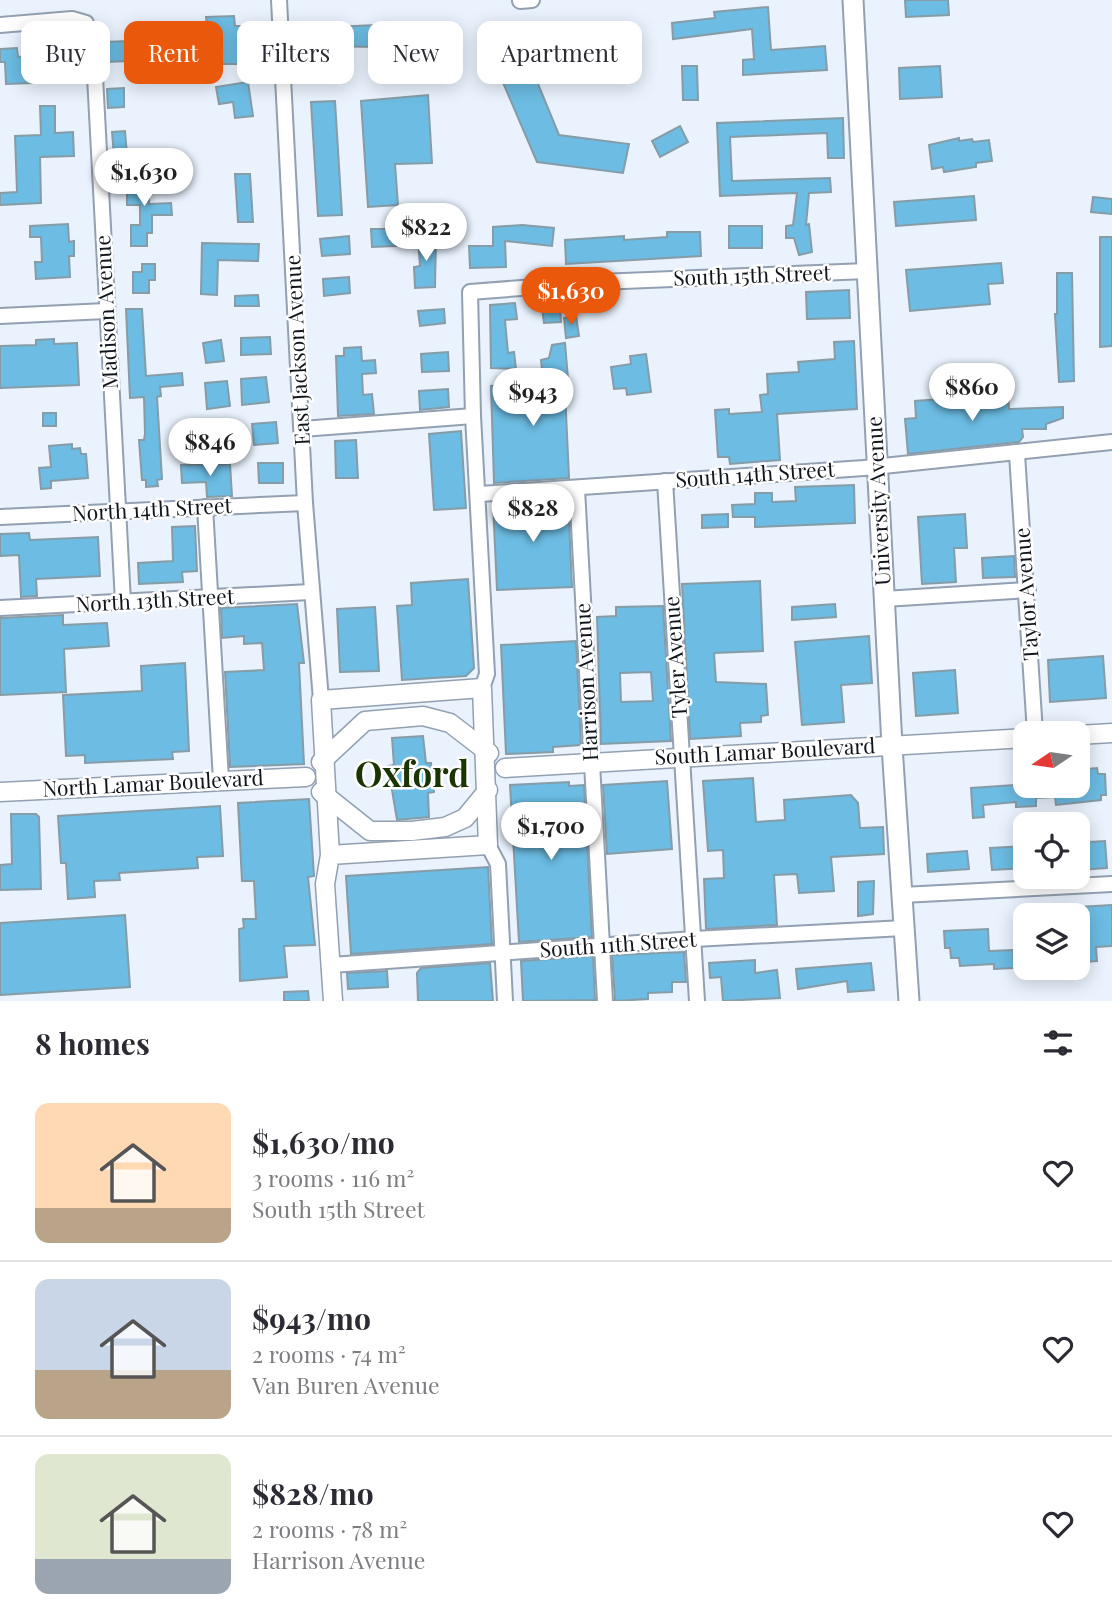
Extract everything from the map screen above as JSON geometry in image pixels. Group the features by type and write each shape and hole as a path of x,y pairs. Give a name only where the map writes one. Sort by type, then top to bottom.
{"main road":[{"name":"University Avenue","path":"853,0 892,746 909,1001"}],"street":[{"name":"East Jackson Avenue","path":"279,0 310,592 321,700"},
{"path":"520,1 532,0"},
{"name":"Madison Avenue","path":"0,25 72,19 86,23 93,39 123,603"},
{"name":"South 15th Street","path":"473,416 470,292 599,282 867,271"},
{"path":"0,316 106,311"},
{"path":"302,429 473,416 480,494 487,674 482,688 488,845 498,864 505,1001"},
{"name":"South 14th Street","path":"480,494 877,466 1017,454 1025,449 1112,442"},
{"name":"Taylor Avenue","path":"1017,454 1028,590 1034,721"},
{"name":"Tyler Avenue","path":"665,481 697,1001"},
{"name":"Harrison Avenue","path":"577,489 605,1001"},
{"name":"North 14th Street","path":"0,517 305,503"},
{"path":"205,507 221,780"},
{"path":"884,599 1028,590"},
{"name":"North 13th Street","path":"0,608 310,592"},
{"path":"333,1001 325,884 330,855 321,700 482,688"},
{"path":"423,716 450,723 484,748 505,768 466,818 445,827 412,831 370,831 327,798 306,777 365,721 423,716"},
{"path":"1090,734 1112,733"},
{"name":"South Lamar Boulevard","path":"505,768 1013,739"},
{"name":"North Lamar Boulevard","path":"0,792 306,777"},
{"path":"330,855 488,845"},
{"path":"902,895 1112,884"},
{"name":"South 11th Street","path":"331,965 694,939 904,928"}],"building":[{"path":"905,0 948,0 949,15 906,17"},
{"path":"768,7 771,50 825,46 827,70 743,75 743,60 754,59 752,29 673,39 672,23 715,18 714,12"},
{"path":"234,16 237,26 237,64 223,64 223,21 206,21 206,17"},
{"path":"368,25 368,47 354,47 354,26"},
{"path":"124,41 124,61 110,62 110,42"},
{"path":"17,48 18,57 21,57 21,83 6,84 5,62 0,62 0,49"},
{"path":"682,66 697,66 698,100 683,100"},
{"path":"940,66 942,97 900,99 899,68"},
{"path":"248,84 253,116 235,118 233,102 219,104 216,87"},
{"path":"504,84 538,84 559,135 629,144 623,173 537,162"},
{"path":"124,88 124,107 108,108 107,89"},
{"path":"428,95 432,163 395,164 398,205 368,207 361,101"},
{"path":"335,101 342,215 318,216 311,102"},
{"path":"40,106 55,106 55,133 73,132 74,156 40,157 41,203 0,205 0,193 17,192 15,136 41,135"},
{"path":"843,118 844,158 828,158 827,133 730,137 732,181 830,178 831,192 809,193 806,225 809,224 812,252 799,255 794,238 786,238 786,226 793,225 797,193 720,196 717,123"},
{"path":"680,126 688,142 660,157 652,141"},
{"path":"125,131 127,155 114,156 112,132"},
{"path":"959,138 959,141 972,139 973,142 989,140 992,161 976,163 976,167 944,172 943,167 932,169 929,145"},
{"path":"136,172 148,172 149,204 171,203 172,215 152,215 152,233 147,233 147,246 131,246 131,225 140,225 140,205 127,205 127,179 136,179"},
{"path":"235,174 250,174 253,222 238,222"},
{"path":"974,196 976,220 896,226 894,202"},
{"path":"1093,197 1112,199 1112,214 1091,212"},
{"path":"68,224 69,242 74,241 74,256 69,256 70,277 36,279 35,262 42,262 41,237 30,237 30,226"},
{"path":"522,225 554,228 552,246 505,241 506,267 470,268 469,246 493,246 493,227"},
{"path":"729,226 762,226 762,248 729,248"},
{"path":"371,229 395,229 396,246 372,247"},
{"path":"667,232 700,232 701,256 566,264 565,240 624,236 624,240 667,237"},
{"path":"436,235 435,287 415,288 414,267 420,266 418,236"},
{"path":"349,236 350,254 322,256 320,239"},
{"path":"1100,237 1112,237 1112,346 1100,347"},
{"path":"202,243 259,244 258,261 218,260 217,295 201,294"},
{"path":"1001,263 1003,283 988,284 990,304 910,311 906,270"},
{"path":"142,264 155,264 155,280 149,280 149,293 133,293 133,272 142,272"},
{"path":"1057,273 1072,273 1074,381 1059,382 1055,314"},
{"path":"349,277 350,293 324,296 323,279"},
{"path":"849,290 850,318 807,319 806,292"},
{"path":"258,295 259,306 235,306 235,296"},
{"path":"515,303 517,319 505,320 508,353 514,352 516,369 491,368 490,305"},
{"path":"560,306 561,322 544,323 542,308"},
{"path":"126,309 142,309 146,376 182,373 183,385 160,387 161,396 157,397 162,479 157,480 158,486 146,487 146,480 142,480 139,440 144,440 145,434 144,397 130,398"},
{"path":"444,309 445,323 420,326 418,311"},
{"path":"576,316 579,336 566,338 564,318"},
{"path":"270,337 271,354 241,355 241,338"},
{"path":"54,339 54,344 77,343 79,385 0,388 0,346 36,345 36,340"},
{"path":"221,340 224,361 206,363 203,343"},
{"path":"854,341 857,409 777,414 780,460 730,464 729,457 718,457 715,410 729,409 729,414 762,412 760,395 768,394 767,374 799,372 798,362 835,359 834,342"},
{"path":"565,343 569,391 565,391 569,478 494,483 491,386 516,384 518,409 546,408 541,360 549,358 552,345"},
{"path":"361,347 362,361 375,360 376,373 362,374 363,395 372,394 374,414 338,416 336,356 344,356 344,348"},
{"path":"448,352 449,371 422,372 421,354"},
{"path":"646,354 651,392 627,395 626,388 614,389 611,367 631,364 630,356"},
{"path":"266,377 269,402 242,405 241,379"},
{"path":"227,381 230,406 207,409 205,383"},
{"path":"448,389 449,407 420,410 419,391"},
{"path":"1008,394 1009,409 1063,407 1063,418 1046,424 1046,429 1022,429 1023,437 1019,442 908,454 905,419 916,418 915,401"},
{"path":"43,413 56,413 56,426 43,426"},
{"path":"276,422 278,443 254,445 252,424"},
{"path":"461,431 466,508 434,510 429,434"},
{"path":"356,440 358,478 336,478 335,441"},
{"path":"72,444 72,449 80,448 81,454 86,454 88,478 51,481 51,488 41,489 39,468 51,467 49,446"},
{"path":"258,463 283,463 283,483 259,483"},
{"path":"230,464 232,496 207,497 206,482 182,483 181,465"},
{"path":"854,485 855,523 755,527 755,517 733,517 732,505 755,504 755,493 772,493 772,502 796,501 795,487"},
{"path":"568,498 572,587 497,590 493,503"},
{"path":"728,514 728,527 702,528 702,515"},
{"path":"965,514 967,548 954,548 956,582 922,584 918,517"},
{"path":"195,526 197,571 182,572 183,582 139,584 138,563 173,561 172,527"},
{"path":"29,533 30,540 98,537 100,576 36,579 37,596 21,597 19,555 0,556 0,534"},
{"path":"1014,556 1015,577 983,578 982,558"},
{"path":"468,579 474,668 466,676 402,680 397,606 412,605 411,583"},
{"path":"760,581 763,651 714,653 716,682 766,684 768,715 761,716 761,722 740,723 741,736 690,739 682,584"},
{"path":"297,604 304,663 299,663 304,764 230,767 225,672 264,670 262,643 244,644 244,636 222,638 221,608"},
{"path":"835,604 836,617 792,620 792,607"},
{"path":"663,606 671,741 601,744 597,617 616,616 616,607","holes":["651,672 653,701 621,702 620,673"]},
{"path":"375,607 379,671 340,672 337,609"},
{"path":"63,615 63,625 107,623 109,646 64,649 66,692 0,695 0,618"},
{"path":"869,636 872,683 841,685 844,722 802,725 795,642"},
{"path":"576,641 581,745 553,747 553,752 506,754 501,645"},
{"path":"1103,656 1106,698 1050,702 1048,660"},
{"path":"185,663 189,751 172,752 173,759 85,763 85,755 66,756 63,695 142,691 141,666"},
{"path":"955,670 958,713 916,716 913,673"},
{"path":"423,736 426,763 431,763 434,792 428,793 429,817 397,820 388,766 394,765 392,738"},
{"path":"1097,768 1098,774 1105,774 1106,795 1101,795 1101,800 1056,805 1055,798 1090,798 1090,769"},
{"path":"753,778 756,822 785,820 784,800 851,795 858,803 860,828 883,827 884,854 831,857 834,891 799,893 797,874 774,875 777,925 706,929 704,879 724,878 723,850 708,851 703,781"},
{"path":"667,781 672,849 607,854 603,785"},
{"path":"569,782 569,786 584,785 592,937 519,942 510,785"},
{"path":"1013,785 1013,798 1036,798 1036,806 1016,807 1016,802 983,805 984,817 973,818 971,788"},
{"path":"309,799 314,876 308,877 315,945 284,946 287,977 240,981 239,929 244,928 243,919 256,919 254,881 242,881 238,803"},
{"path":"220,806 223,856 197,857 198,868 119,873 120,880 94,881 95,897 68,899 66,863 61,863 58,816"},
{"path":"11,814 36,814 39,817 41,889 0,890 0,865 12,864"},
{"path":"1105,841 1107,868 1090,869 1090,842"},
{"path":"1013,847 1013,869 992,870 990,848"},
{"path":"967,851 969,869 928,872 927,854"},
{"path":"488,867 492,944 351,954 346,876"},
{"path":"874,881 873,914 858,916 858,882"},
{"path":"1112,905 1112,946 1096,947 1097,961 1090,962 1090,906"},
{"path":"125,915 130,987 0,995 0,923"},
{"path":"988,929 989,951 1013,950 1013,968 994,969 994,964 960,966 959,958 951,958 950,948 945,948 944,931"},
{"path":"684,952 686,982 672,982 672,992 648,993 648,999 615,1001 612,955"},
{"path":"593,956 595,1000 523,1001 521,961"},
{"path":"755,960 755,973 777,970 780,998 723,1001 721,977 710,978 709,963"},
{"path":"490,963 493,1001 418,1001 417,973 421,968"},
{"path":"871,963 874,990 848,992 847,981 798,989 796,969"},
{"path":"387,971 388,987 348,989 347,973"},
{"path":"308,991 309,1001 284,1001 284,992"}],"district":[{"name":"Oxford","path":"412,775"}]}
